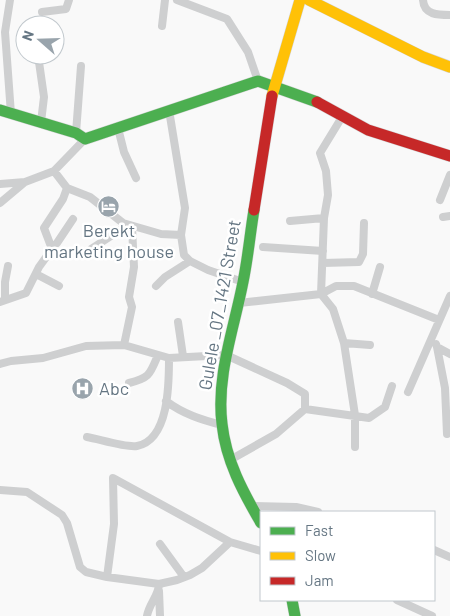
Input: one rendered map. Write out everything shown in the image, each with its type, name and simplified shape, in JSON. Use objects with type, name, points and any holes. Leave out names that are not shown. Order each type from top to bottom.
[{"type":"main road","name":"Gulele _07_1421 Street","points":[[260,521],[241,489],[230,460],[222,425],[221,400],[226,354],[243,282],[271,98],[300,0]]},
{"type":"main road","points":[[309,0],[423,57],[450,67]]},
{"type":"main road","points":[[6,112],[81,136],[118,128],[258,81],[309,98],[368,130],[450,156]]},
{"type":"main road","points":[[292,601],[295,616]]},
{"type":"street","points":[[6,112],[5,32],[10,0]]},
{"type":"street","points":[[42,12],[66,9],[69,0]]},
{"type":"street","points":[[162,26],[165,0]]},
{"type":"street","points":[[177,0],[227,19],[248,52],[258,81]]},
{"type":"street","points":[[424,0],[424,5],[432,14],[450,15]]},
{"type":"street","points":[[39,65],[44,97],[41,122]]},
{"type":"street","points":[[0,184],[25,182],[54,171],[81,136],[81,66]]},
{"type":"street","points":[[170,110],[185,208],[181,235],[184,254],[190,261],[222,276],[243,282]]},
{"type":"street","points":[[342,117],[320,153],[327,180],[328,195],[324,218],[324,263],[321,294],[332,309],[344,343],[356,415],[355,446]]},
{"type":"street","points":[[118,128],[124,152],[136,178]]},
{"type":"street","points":[[54,171],[67,188],[90,197],[130,226],[161,234],[181,235]]},
{"type":"street","points":[[440,200],[450,175]]},
{"type":"street","points":[[0,203],[25,182]]},
{"type":"street","points":[[56,242],[44,228],[63,200],[67,188]]},
{"type":"street","points":[[290,221],[324,218]]},
{"type":"street","points":[[8,266],[3,301],[26,293],[56,242],[73,219]]},
{"type":"street","points":[[324,263],[359,262],[363,254],[364,223]]},
{"type":"street","points":[[91,249],[130,226]]},
{"type":"street","points":[[124,345],[132,307],[129,297],[134,267],[130,226]]},
{"type":"street","points":[[263,247],[323,251]]},
{"type":"street","points":[[156,286],[165,276],[190,261]]},
{"type":"street","points":[[372,294],[380,266]]},
{"type":"street","points":[[36,274],[59,286]]},
{"type":"street","points":[[239,303],[321,294],[336,286],[354,286],[439,320]]},
{"type":"street","points":[[408,392],[450,296]]},
{"type":"street","points":[[178,322],[183,356]]},
{"type":"street","points":[[435,333],[445,388],[446,434]]},
{"type":"street","points":[[344,343],[370,345]]},
{"type":"street","points":[[0,364],[10,361],[36,360],[86,346],[124,345],[169,358],[226,354],[287,383],[305,394],[305,409],[276,434],[230,460]]},
{"type":"street","points":[[437,347],[450,354]]},
{"type":"street","points":[[129,383],[142,380],[149,375],[158,355]]},
{"type":"street","points":[[87,437],[136,446],[153,439],[160,430],[166,401],[169,358]]},
{"type":"street","points":[[305,409],[369,418],[385,407],[392,386]]},
{"type":"street","points":[[166,401],[175,408],[198,419],[222,425]]},
{"type":"street","points":[[106,577],[114,524],[113,478],[230,542],[260,551]]},
{"type":"street","points":[[0,490],[27,492],[62,516],[67,523],[80,567],[86,572],[106,577],[159,587],[202,568],[230,542]]},
{"type":"street","points":[[252,506],[296,507],[314,511]]},
{"type":"street","points":[[160,544],[184,577]]},
{"type":"street","points":[[435,550],[450,556]]},
{"type":"street","points":[[147,616],[151,602],[159,587]]},
{"type":"street","points":[[159,587],[160,616]]},
{"type":"street","points":[[399,601],[432,616]]},
{"type":"traffic: fast","points":[[0,110],[76,133],[85,139],[258,81],[317,102]]},
{"type":"traffic: fast","points":[[254,210],[245,273],[224,370],[221,406],[224,438],[231,463],[260,521]]},
{"type":"traffic: fast","points":[[292,601],[295,616]]},
{"type":"traffic: slow","points":[[272,96],[300,0]]},
{"type":"traffic: slow","points":[[309,0],[423,57],[450,67]]},
{"type":"traffic: jam","points":[[254,210],[272,96]]},
{"type":"traffic: jam","points":[[317,102],[368,130],[450,156]]},
{"type":"place","name":"Berekt marketing house","points":[[109,206]]},
{"type":"place","name":"Abc","points":[[83,389]]}]
